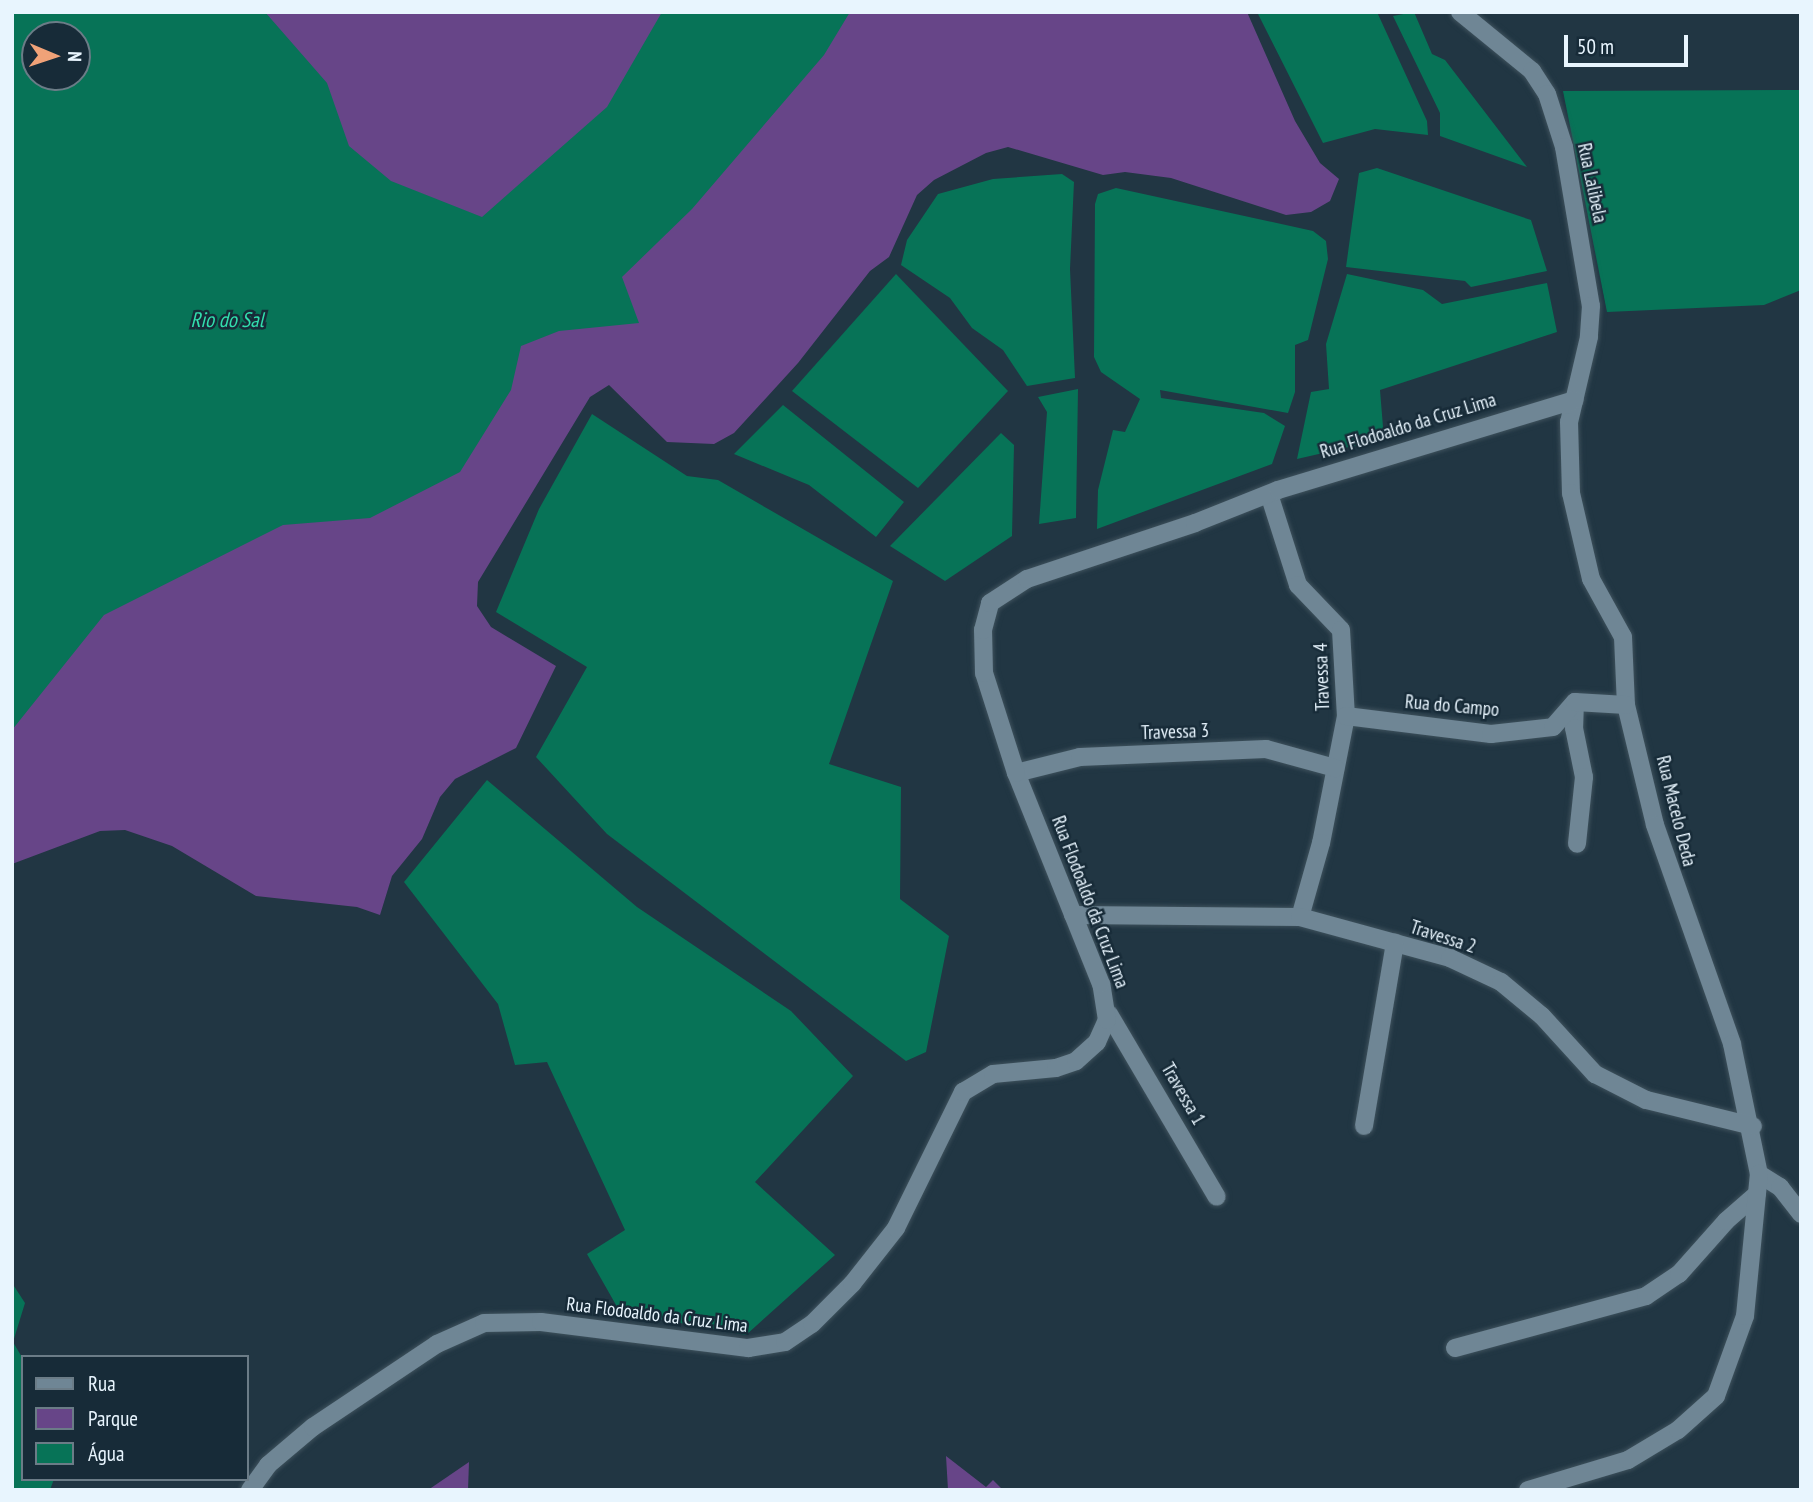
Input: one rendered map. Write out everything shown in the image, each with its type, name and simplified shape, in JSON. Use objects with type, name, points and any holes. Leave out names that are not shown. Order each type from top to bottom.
[{"type":"street","name":"Rua Lalibela","points":[[1460,12],[1532,71],[1553,111],[1574,191],[1591,306],[1575,400]]},
{"type":"street","name":"Rua Flodoaldo da Cruz Lima","points":[[250,1490],[268,1465],[313,1427],[437,1344],[484,1324],[541,1322],[748,1348],[797,1336],[852,1284],[896,1228],[963,1092],[993,1074],[1047,1069],[1076,1061],[1097,1042],[1109,1014],[1016,773],[982,661],[983,630],[990,603],[1027,579],[1269,494],[1435,439],[1575,400]]},
{"type":"street","name":"Rua Macelo Deda","points":[[1528,1490],[1628,1460],[1678,1430],[1716,1396],[1745,1316],[1759,1174],[1753,1126],[1732,1044],[1666,864],[1626,705],[1623,637],[1591,579],[1572,493],[1569,422],[1575,400]]},
{"type":"street","name":"Travessa 4","points":[[1269,494],[1298,585],[1341,630],[1346,716],[1300,917]]},
{"type":"street","points":[[1577,844],[1584,777],[1574,728],[1575,702],[1626,705]]},
{"type":"street","name":"Rua do Campo","points":[[1346,716],[1492,734],[1553,727],[1575,702]]},
{"type":"street","name":"Travessa 3","points":[[1016,773],[1080,757],[1266,749],[1335,768]]},
{"type":"street","name":"Travessa 2","points":[[1073,915],[1300,917],[1450,958],[1501,982],[1542,1016],[1595,1074],[1634,1095],[1753,1126]]},
{"type":"street","points":[[1364,1126],[1395,943]]},
{"type":"street","name":"Travessa 1","points":[[1109,1014],[1217,1197]]},
{"type":"street","points":[[1759,1174],[1780,1187],[1801,1214]]},
{"type":"street","points":[[1455,1348],[1646,1296],[1679,1274],[1726,1221],[1757,1194]]},
{"type":"green space","points":[[12,12],[1247,12],[1295,121],[1320,163],[1339,179],[1330,201],[1311,212],[1286,215],[1171,178],[1125,172],[1103,175],[1008,147],[986,153],[934,180],[917,195],[889,257],[870,271],[798,363],[734,433],[714,444],[667,442],[609,385],[590,397],[478,582],[477,606],[491,627],[556,666],[516,748],[455,779],[440,797],[422,839],[392,876],[380,915],[357,907],[256,896],[172,846],[125,830],[100,831],[12,864]]},
{"type":"green space","points":[[946,1456],[986,1487],[993,1480],[1003,1490],[948,1490]]},
{"type":"green space","points":[[469,1462],[468,1490],[428,1490]]},
{"type":"water","name":"Rio do Sal","points":[[12,12],[265,12],[327,83],[349,146],[391,181],[482,217],[607,107],[662,12],[850,12],[824,55],[692,209],[622,277],[639,323],[559,331],[521,346],[511,390],[460,472],[370,518],[283,525],[104,615],[12,730]]},
{"type":"water","points":[[1257,12],[1377,12],[1427,121],[1428,135],[1375,129],[1323,143]]},
{"type":"water","points":[[1414,12],[1432,54],[1445,60],[1527,167],[1440,136],[1440,113],[1393,16]]},
{"type":"water","points":[[1801,90],[1801,290],[1764,305],[1607,312],[1563,91]]},
{"type":"water","points":[[1377,168],[1531,220],[1547,271],[1471,287],[1465,281],[1346,267],[1359,173]]},
{"type":"water","points":[[1062,174],[1074,182],[1070,269],[1075,378],[1027,386],[1003,350],[972,328],[950,298],[901,265],[907,240],[938,194],[993,179]]},
{"type":"water","points":[[1116,188],[1313,231],[1326,241],[1328,259],[1308,340],[1295,345],[1295,392],[1288,413],[1160,390],[1161,398],[1264,413],[1285,426],[1272,464],[1097,529],[1098,490],[1113,430],[1125,432],[1140,399],[1101,372],[1094,357],[1095,204],[1098,194]]},
{"type":"water","points":[[896,274],[1008,391],[918,488],[792,391]]},
{"type":"water","points":[[1347,274],[1423,290],[1442,304],[1547,283],[1557,332],[1380,390],[1384,439],[1297,459],[1311,392],[1329,389],[1326,344]]},
{"type":"water","points":[[1078,389],[1076,518],[1039,524],[1047,412],[1038,397]]},
{"type":"water","points":[[783,405],[904,502],[876,537],[809,485],[734,454]]},
{"type":"water","points":[[592,414],[687,476],[718,480],[893,581],[829,764],[901,787],[900,899],[949,936],[926,1052],[906,1061],[607,834],[536,757],[587,667],[496,612],[539,509]]},
{"type":"water","points":[[1001,433],[1014,445],[1012,536],[945,581],[890,546]]},
{"type":"water","points":[[487,780],[637,907],[791,1011],[853,1076],[755,1182],[835,1255],[746,1335],[620,1312],[587,1254],[625,1230],[547,1062],[515,1065],[498,1004],[404,882]]},
{"type":"water","points":[[12,1283],[25,1303],[13,1342],[21,1356],[21,1481],[53,1481],[50,1490],[12,1490]]}]
